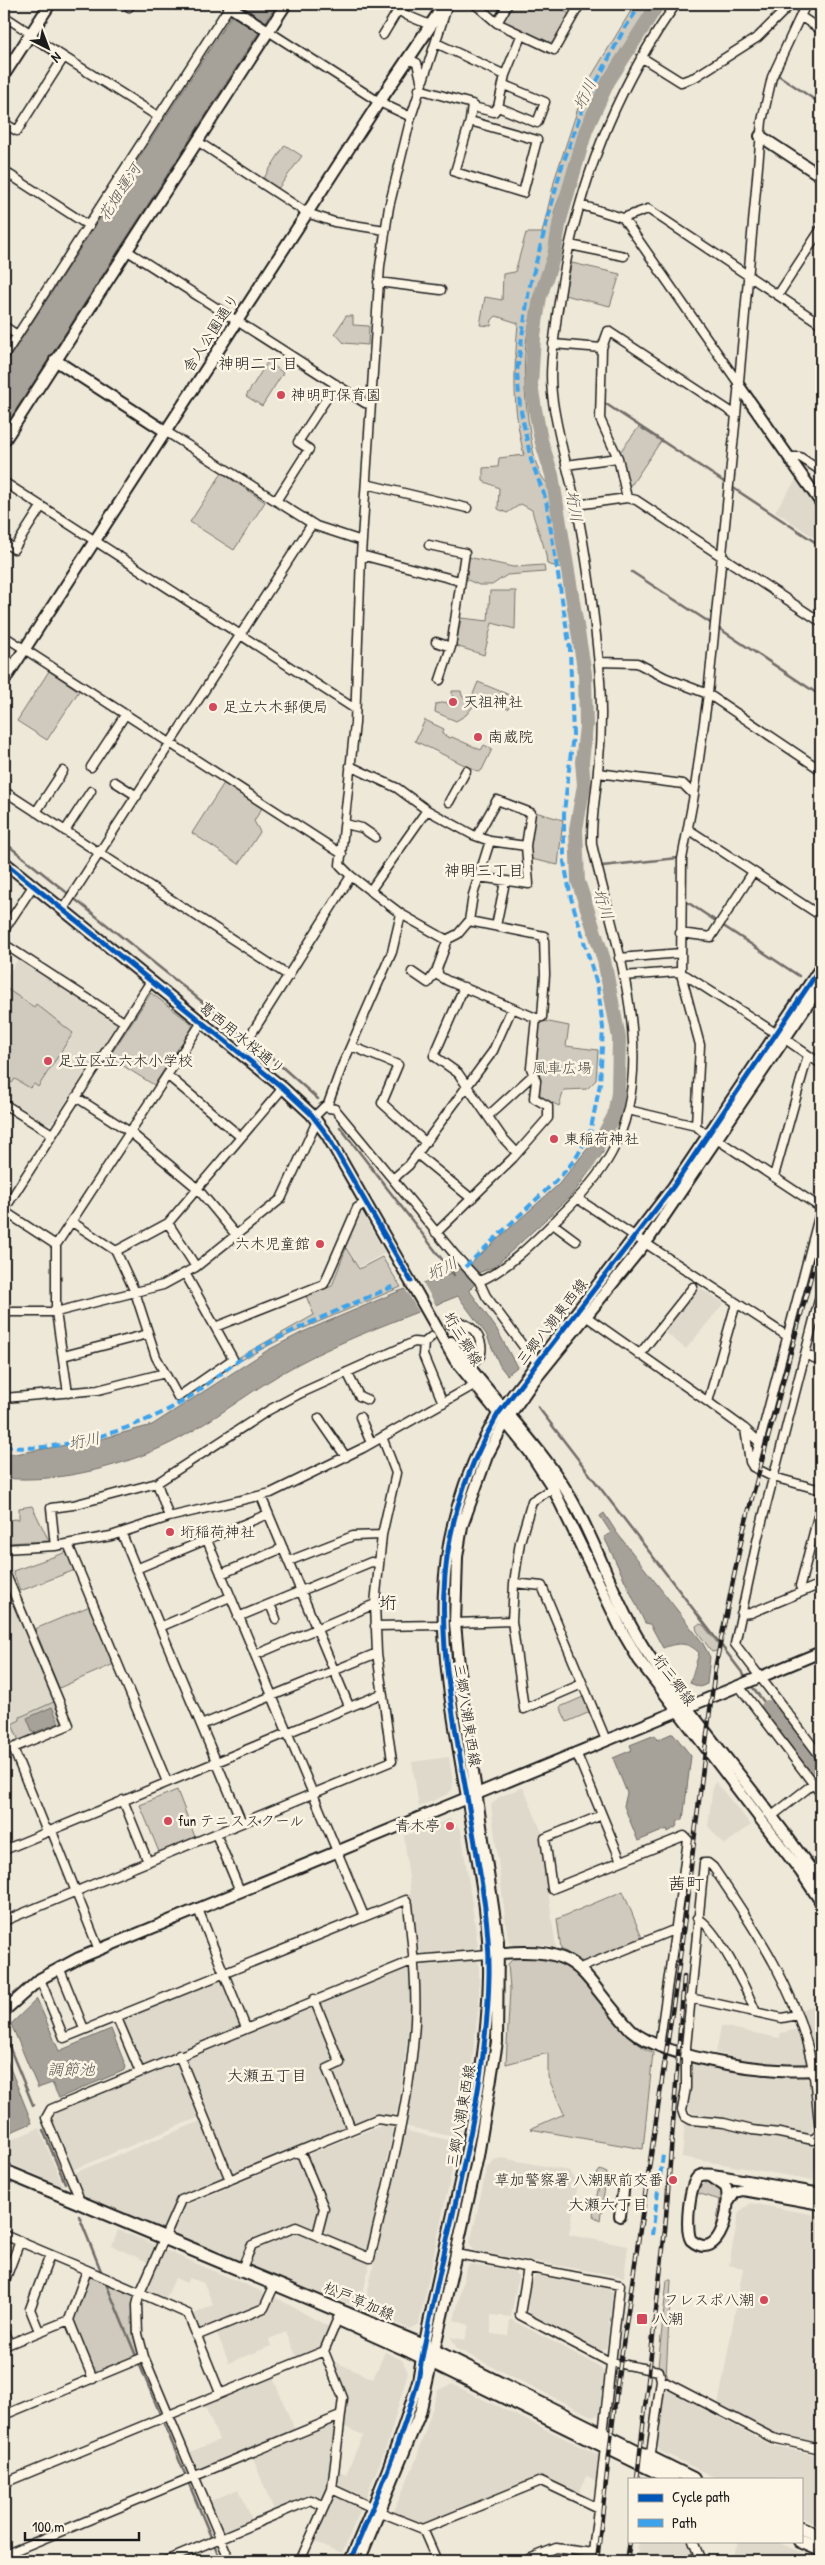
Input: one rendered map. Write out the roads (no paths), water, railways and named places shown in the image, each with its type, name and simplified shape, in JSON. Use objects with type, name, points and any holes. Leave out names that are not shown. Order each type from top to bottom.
[{"type":"main road","name":"舎人公園通り","points":[[379,102],[430,25],[447,4]]},
{"type":"main road","name":"松戸草加線","points":[[4,2171],[274,2286],[603,2434],[650,2462],[671,2478]]},
{"type":"main road","name":"松戸草加線","points":[[4,2176],[79,2203]]},
{"type":"main road","name":"松戸草加線","points":[[274,2286],[338,2318],[428,2354],[605,2447],[690,2478]]},
{"type":"main road","points":[[802,2528],[821,2537]]},
{"type":"main road","points":[[802,2542],[821,2550]]},
{"type":"street","points":[[4,75],[50,4]]},
{"type":"street","points":[[4,441],[267,30],[286,4]]},
{"type":"street","points":[[389,4],[430,25]]},
{"type":"street","points":[[447,4],[411,117],[385,230],[378,282],[361,555],[355,708],[340,865],[351,876],[401,914],[447,940]]},
{"type":"street","points":[[475,4],[497,23],[554,50],[580,4]]},
{"type":"street","points":[[497,23],[508,4]]},
{"type":"street","points":[[479,1281],[496,1274],[553,1224],[578,1199],[612,1152],[628,1110],[633,1034],[623,976],[592,844],[591,822],[598,773],[603,714],[599,662],[576,506],[552,394],[550,365],[570,244],[605,129],[641,56],[676,4]]},
{"type":"street","points":[[641,56],[681,82],[695,77],[758,38],[790,4]]},
{"type":"street","points":[[696,1126],[700,1045],[681,974],[682,859],[694,795],[708,694],[739,385],[760,136],[772,77],[806,4]]},
{"type":"street","points":[[4,356],[230,6],[379,102],[411,117]]},
{"type":"street","points":[[383,35],[398,10]]},
{"type":"street","points":[[4,16],[64,57],[159,117]]},
{"type":"street","points":[[800,16],[821,30]]},
{"type":"street","points":[[420,86],[494,112],[498,107],[505,75],[521,36]]},
{"type":"street","points":[[436,43],[505,75]]},
{"type":"street","points":[[4,123],[16,131],[64,57]]},
{"type":"street","points":[[408,59],[417,63],[420,86]]},
{"type":"street","points":[[498,107],[537,123],[545,102],[504,85]]},
{"type":"street","name":"舎人公園通り","points":[[4,681],[379,102]]},
{"type":"street","points":[[470,121],[537,140],[522,193],[455,172],[474,106]]},
{"type":"street","points":[[760,136],[821,176]]},
{"type":"street","points":[[197,142],[307,213],[334,222],[385,230]]},
{"type":"street","points":[[4,171],[89,226]]},
{"type":"street","points":[[581,205],[623,218],[821,503]]},
{"type":"street","points":[[623,218],[648,208],[821,324]]},
{"type":"street","points":[[778,295],[821,229]]},
{"type":"street","points":[[570,244],[624,256]]},
{"type":"street","points":[[126,250],[365,403],[370,404]]},
{"type":"street","points":[[378,282],[442,290]]},
{"type":"street","points":[[4,326],[17,335]]},
{"type":"street","points":[[627,498],[618,458],[600,419],[602,348],[608,330],[736,415]]},
{"type":"street","points":[[553,344],[602,348]]},
{"type":"street","points":[[55,360],[312,524],[362,540]]},
{"type":"street","points":[[276,501],[309,449],[298,442],[336,384]]},
{"type":"street","points":[[790,457],[800,457],[821,471]]},
{"type":"street","points":[[566,465],[618,458]]},
{"type":"street","points":[[4,482],[355,708]]},
{"type":"street","points":[[366,484],[467,508]]},
{"type":"street","points":[[576,506],[627,498],[636,500],[821,622]]},
{"type":"street","points":[[4,542],[14,549],[41,507]]},
{"type":"street","points":[[65,906],[312,524]]},
{"type":"street","points":[[429,545],[465,553],[451,647],[440,680]]},
{"type":"street","points":[[361,555],[460,581]]},
{"type":"street","points":[[4,636],[342,854]]},
{"type":"street","points":[[436,642],[451,647]]},
{"type":"street","points":[[599,662],[637,663],[666,678],[708,694],[821,770]]},
{"type":"street","points":[[91,766],[125,714]]},
{"type":"street","points":[[350,766],[397,788],[427,810],[477,836],[526,846]]},
{"type":"street","points":[[36,812],[63,771]]},
{"type":"street","points":[[449,802],[466,772]]},
{"type":"street","points":[[598,773],[683,784],[694,795]]},
{"type":"street","points":[[114,782],[137,796]]},
{"type":"street","points":[[65,831],[91,790]]},
{"type":"street","points":[[4,791],[289,976]]},
{"type":"street","points":[[477,836],[497,800],[531,813],[526,846],[529,884],[478,877]]},
{"type":"street","points":[[370,891],[427,810]]},
{"type":"street","points":[[345,824],[362,828],[375,837]]},
{"type":"street","points":[[688,829],[821,916]]},
{"type":"street","points":[[469,921],[544,936],[545,989],[542,1016],[536,1018],[448,981],[439,976],[438,973],[437,969],[447,940],[458,934],[469,921],[478,877],[490,840]]},
{"type":"street","name":"葛西用水桜通り","points":[[4,862],[33,886],[65,906],[150,981],[202,1022],[243,1048],[315,1119],[431,1314]]},
{"type":"street","points":[[680,933],[711,937],[753,872]]},
{"type":"street","points":[[243,1048],[351,876]]},
{"type":"street","points":[[496,926],[504,882]]},
{"type":"street","points":[[4,930],[33,886]]},
{"type":"street","points":[[4,1312],[56,1312],[163,1284],[196,1267],[281,1199],[315,1119],[326,1107],[392,952],[401,914]]},
{"type":"street","points":[[4,944],[124,1022]]},
{"type":"street","points":[[619,958],[681,952]]},
{"type":"street","name":"三郷八潮東西線","points":[[781,1037],[821,967]]},
{"type":"street","points":[[412,972],[428,983],[434,974],[438,973]]},
{"type":"street","points":[[623,976],[677,972],[821,1064]]},
{"type":"street","points":[[56,1245],[4,1211],[150,981]]},
{"type":"street","name":"三郷八潮東西線","points":[[428,2354],[457,2254],[482,2136],[498,2042],[494,1954],[484,1894],[472,1796],[455,1624],[457,1557],[462,1526],[487,1456],[508,1418],[532,1383],[646,1243],[713,1138],[781,1037],[821,984]]},
{"type":"street","points":[[464,987],[434,1056],[458,1073],[516,1153]]},
{"type":"street","points":[[393,1179],[409,1166],[493,1051],[512,1008]]},
{"type":"street","points":[[436,1233],[472,1199],[548,1118],[548,1106],[534,1098],[536,1081],[530,1068],[536,1018]]},
{"type":"street","points":[[68,1393],[56,1312],[56,1245],[202,1022]]},
{"type":"street","points":[[351,1046],[398,1065],[382,1103],[425,1142]]},
{"type":"street","points":[[774,1176],[808,1055]]},
{"type":"street","points":[[167,1075],[241,1137]]},
{"type":"street","points":[[488,1116],[533,1075]]},
{"type":"street","points":[[116,1251],[168,1222],[283,1088]]},
{"type":"street","points":[[76,1097],[130,1132],[197,1188],[236,1235]]},
{"type":"street","points":[[4,1104],[52,1134]]},
{"type":"street","points":[[326,1107],[335,1109],[436,1233],[479,1281],[486,1296],[529,1354],[537,1361]]},
{"type":"street","points":[[628,1110],[696,1126],[821,1209],[753,1467]]},
{"type":"street","name":"三郷八潮東西線","points":[[472,1796],[447,1671],[442,1625],[445,1559],[451,1524],[478,1451],[500,1410],[713,1138]]},
{"type":"street","points":[[416,1154],[472,1199]]},
{"type":"street","points":[[578,1199],[787,1336]]},
{"type":"street","points":[[215,1328],[324,1284],[357,1208],[365,1203]]},
{"type":"street","points":[[72,1222],[116,1251],[135,1292],[156,1357],[178,1397],[233,1359],[185,1273]]},
{"type":"street","points":[[168,1222],[196,1267]]},
{"type":"street","points":[[553,1224],[576,1241]]},
{"type":"street","points":[[639,1355],[693,1287]]},
{"type":"street","points":[[821,1292],[820,1305],[805,1354],[773,1477],[735,1644],[758,1678],[821,1757]]},
{"type":"street","points":[[708,1402],[737,1304]]},
{"type":"street","name":"垳三郷線","points":[[431,1314],[500,1410]]},
{"type":"street","name":"垳三郷線","points":[[431,1314],[454,1360],[474,1385],[535,1444],[569,1495],[616,1596],[648,1654],[683,1708],[821,1902]]},
{"type":"street","points":[[587,1317],[708,1402],[745,1429],[759,1442]]},
{"type":"street","points":[[450,1324],[459,1321],[464,1323],[474,1332],[482,1345],[480,1356],[469,1366]]},
{"type":"street","points":[[62,1356],[148,1334]]},
{"type":"street","points":[[55,1546],[51,1508],[73,1505],[157,1483],[269,1410],[301,1393],[414,1342],[424,1343],[431,1337]]},
{"type":"street","points":[[424,1343],[424,1356],[443,1403]]},
{"type":"street","points":[[805,1354],[821,1361]]},
{"type":"street","points":[[348,1372],[359,1396],[368,1400]]},
{"type":"street","points":[[4,1398],[98,1390],[165,1373]]},
{"type":"street","points":[[4,1549],[55,1546],[122,1534],[169,1517],[261,1496],[320,1471],[474,1385]]},
{"type":"street","points":[[360,1417],[371,1444]]},
{"type":"street","points":[[319,1418],[346,1457]]},
{"type":"street","name":"垳三郷線","points":[[508,1418],[553,1488],[574,1526],[622,1631],[650,1676],[683,1708],[772,1816],[821,1884]]},
{"type":"street","points":[[745,1429],[750,1462],[753,1467],[773,1477],[821,1490]]},
{"type":"street","points":[[4,1921],[392,1761],[381,1694],[375,1604],[382,1535],[396,1473],[382,1438]]},
{"type":"street","points":[[157,1483],[169,1517]]},
{"type":"street","points":[[553,1488],[532,1500],[520,1542],[514,1583],[512,1621],[524,1709],[582,1684]]},
{"type":"street","points":[[261,1496],[349,1706]]},
{"type":"street","points":[[802,1591],[800,1586],[821,1505]]},
{"type":"street","points":[[136,1570],[268,1514]]},
{"type":"street","points":[[122,1534],[242,1823]]},
{"type":"street","points":[[289,1561],[352,1536],[382,1535]]},
{"type":"street","points":[[207,1540],[364,1916]]},
{"type":"street","points":[[68,1544],[167,1782]]},
{"type":"street","points":[[221,1574],[283,1548]]},
{"type":"street","points":[[238,1617],[371,1562],[378,1563]]},
{"type":"street","points":[[4,1578],[7,1577],[69,1725],[13,1748],[45,1827],[53,1834],[99,1950]]},
{"type":"street","points":[[514,1583],[542,1586],[606,1740]]},
{"type":"street","points":[[741,1614],[751,1612],[821,1584]]},
{"type":"street","points":[[160,1626],[230,1597]]},
{"type":"street","points":[[270,1604],[276,1619]]},
{"type":"street","points":[[255,1655],[375,1604]]},
{"type":"street","points":[[455,1624],[512,1621]]},
{"type":"street","points":[[375,1626],[442,1625]]},
{"type":"street","points":[[4,2011],[40,1979],[59,1967],[821,1652]]},
{"type":"street","points":[[201,1725],[377,1653]]},
{"type":"street","points":[[740,1686],[821,1794]]},
{"type":"street","points":[[4,1850],[381,1694]]},
{"type":"street","points":[[576,1752],[621,1861]]},
{"type":"street","points":[[772,1816],[813,1784]]},
{"type":"street","points":[[123,1800],[148,1862]]},
{"type":"street","points":[[602,1815],[545,1838],[552,1889],[684,1836],[688,1840],[659,2047]]},
{"type":"street","points":[[216,1834],[240,1891]]},
{"type":"street","points":[[704,1863],[708,1863],[764,1944],[789,1992],[817,2070],[820,2130],[816,2138],[809,2140],[724,2123],[687,2118],[682,2110],[688,2054],[686,2048],[690,1998],[704,1863]]},
{"type":"street","points":[[40,1979],[64,2038],[118,2018],[406,1900],[414,1960],[415,2022],[400,2122],[370,2258],[296,2227],[252,2245],[241,2272]]},
{"type":"street","points":[[198,1909],[246,2028]]},
{"type":"street","points":[[697,1918],[704,1921],[724,1951],[756,2012]]},
{"type":"street","points":[[580,1968],[671,1931],[676,1931]]},
{"type":"street","points":[[79,2203],[46,2118],[51,2109],[414,1960],[545,1951],[566,1959],[580,1968],[631,2030],[639,2037],[659,2047],[766,2070],[817,2070]]},
{"type":"street","name":"三郷八潮東西線","points":[[350,2561],[377,2510],[420,2413],[428,2354],[471,2134],[487,2021],[494,1954]]},
{"type":"street","points":[[59,1967],[84,2029]]},
{"type":"street","points":[[690,1998],[782,2018],[797,2015]]},
{"type":"street","points":[[314,2000],[340,2063],[327,2069],[351,2129]]},
{"type":"street","points":[[118,2018],[140,2072]]},
{"type":"street","points":[[179,2055],[230,2180]]},
{"type":"street","points":[[230,2561],[218,2540],[193,2477],[163,2417],[139,2359],[136,2323],[140,2293],[181,2200],[377,2119],[400,2122]]},
{"type":"street","points":[[471,2134],[482,2136]]},
{"type":"street","points":[[300,2151],[324,2208],[317,2235]]},
{"type":"street","points":[[709,2175],[726,2186],[726,2207],[721,2236],[717,2241],[703,2246],[691,2240],[686,2228],[694,2184],[700,2176],[709,2175],[821,2194]]},
{"type":"street","points":[[620,2216],[624,2183]]},
{"type":"street","points":[[726,2207],[732,2196],[743,2190],[821,2204]]},
{"type":"street","points":[[4,2235],[188,2314],[220,2393]]},
{"type":"street","points":[[4,2283],[20,2241]]},
{"type":"street","points":[[457,2254],[620,2285],[603,2434]]},
{"type":"street","points":[[39,2331],[30,2308],[50,2255]]},
{"type":"street","points":[[528,2267],[520,2315],[610,2362],[659,2371],[660,2380],[650,2462]]},
{"type":"street","points":[[86,2270],[68,2320],[93,2379]]},
{"type":"street","points":[[196,2336],[264,2308],[274,2286]]},
{"type":"street","points":[[300,2561],[332,2489],[343,2398],[324,2351],[338,2318]]},
{"type":"street","points":[[4,2332],[6,2345],[68,2320]]},
{"type":"street","points":[[4,2483],[324,2351]]},
{"type":"street","points":[[4,2415],[139,2359]]},
{"type":"street","points":[[660,2380],[773,2438],[821,2449]]},
{"type":"street","points":[[13,2561],[5,2554],[340,2416]]},
{"type":"street","points":[[524,2561],[556,2548],[592,2557],[605,2447]]},
{"type":"street","points":[[423,2529],[540,2481],[598,2508]]},
{"type":"street","points":[[332,2489],[423,2529],[437,2561]]},
{"type":"street","points":[[166,2561],[311,2500],[324,2506]]},
{"type":"street","name":"三郷八潮東西線","points":[[359,2561],[377,2510]]},
{"type":"street","points":[[687,2561],[700,2559],[693,2542]]},
{"type":"water","name":"花畑運河","points":[[239,4],[277,4],[4,428],[4,366]]},
{"type":"water","points":[[588,1148],[604,1151],[573,1194],[494,1267],[478,1273],[470,1264],[559,1184]]},
{"type":"water","points":[[462,1267],[475,1284],[469,1290],[496,1328],[517,1367],[507,1375],[500,1366],[486,1334],[458,1296],[317,1354],[268,1382],[182,1437],[142,1456],[72,1475],[48,1478],[4,1478],[4,1452],[15,1454],[101,1439],[152,1425],[268,1350],[303,1332],[397,1292],[452,1273]]},
{"type":"water","points":[[604,1513],[617,1533],[702,1642],[710,1657],[707,1684],[700,1687],[690,1683],[699,1653],[695,1649],[682,1644],[663,1648],[650,1624],[645,1623],[604,1537],[611,1533],[600,1516]]},
{"type":"water","points":[[52,1707],[59,1723],[33,1733],[27,1718]]},
{"type":"water","points":[[673,1733],[691,1756],[683,1820],[678,1821],[676,1827],[668,1832],[667,1829],[638,1841],[624,1806],[627,1793],[613,1758],[632,1750],[630,1745],[655,1735],[657,1740]]},
{"type":"water","name":"調節池","points":[[37,1999],[59,2051],[111,2029],[126,2067],[125,2070],[59,2098],[52,2083],[38,2088],[11,2024]]},
{"type":"water","name":"調節池","points":[[4,2053],[32,2123],[4,2135]]},
{"type":"waterway","name":"垳川","points":[[587,1165],[614,1116],[618,1093],[619,1038],[604,960],[578,881],[576,829],[584,785],[582,762],[586,726],[585,674],[552,475],[541,440],[531,385],[534,336],[540,297],[554,256],[560,220],[586,130],[608,82],[658,4]]},
{"type":"waterway","points":[[778,75],[821,104]]},
{"type":"waterway","points":[[603,402],[821,546]]},
{"type":"waterway","points":[[632,572],[712,624]]},
{"type":"waterway","points":[[717,627],[821,696]]},
{"type":"waterway","points":[[4,842],[272,1058],[318,1099]]},
{"type":"waterway","points":[[602,866],[678,858]]},
{"type":"waterway","points":[[684,900],[799,976]]},
{"type":"waterway","points":[[340,1127],[454,1275]]},
{"type":"waterway","points":[[538,1407],[747,1679]]},
{"type":"waterway","points":[[750,1684],[768,1707]]},
{"type":"waterway","points":[[768,1707],[821,1775]]},
{"type":"waterway","points":[[4,2034],[33,2105]]},
{"type":"waterway","points":[[43,2130],[65,2183]]},
{"type":"waterway","points":[[79,2216],[103,2276]]},
{"type":"waterway","points":[[105,2281],[221,2561]]},
{"type":"railway","points":[[597,2561],[617,2385],[679,1965],[715,1669],[743,1532],[821,1239]]},
{"type":"railway","points":[[637,2478],[665,2230],[684,1977]]},
{"type":"railway","points":[[627,2561],[630,2542]]},
{"type":"place","name":"神明町保育園","points":[[281,395]]},
{"type":"place","name":"天祖神社","points":[[453,702]]},
{"type":"place","name":"足立六木郵便局","points":[[213,707]]},
{"type":"place","name":"南蔵院","points":[[478,737]]},
{"type":"place","name":"足立区立六木小学校","points":[[48,1061]]},
{"type":"place","name":"東稲荷神社","points":[[554,1139]]},
{"type":"place","name":"六木児童館","points":[[320,1244]]},
{"type":"place","name":"垳稲荷神社","points":[[170,1532]]},
{"type":"place","name":"fun テニススクール","points":[[168,1821]]},
{"type":"place","name":"青木亭","points":[[450,1826]]},
{"type":"place","name":"草加警察署 八潮駅前交番","points":[[673,2180]]},
{"type":"place","name":"フレスポ八潮","points":[[764,2300]]},
{"type":"place","name":"八潮","points":[[642,2319]]},
{"type":"district","name":"神明二丁目","points":[[258,363]]},
{"type":"district","name":"神明三丁目","points":[[484,870]]},
{"type":"district","name":"垳","points":[[388,1603]]},
{"type":"district","name":"茜町","points":[[686,1884]]},
{"type":"district","name":"大瀬五丁目","points":[[267,2075]]},
{"type":"district","name":"大瀬六丁目","points":[[608,2204]]},
{"type":"park label","name":"風車広場","points":[[562,1068]]}]
